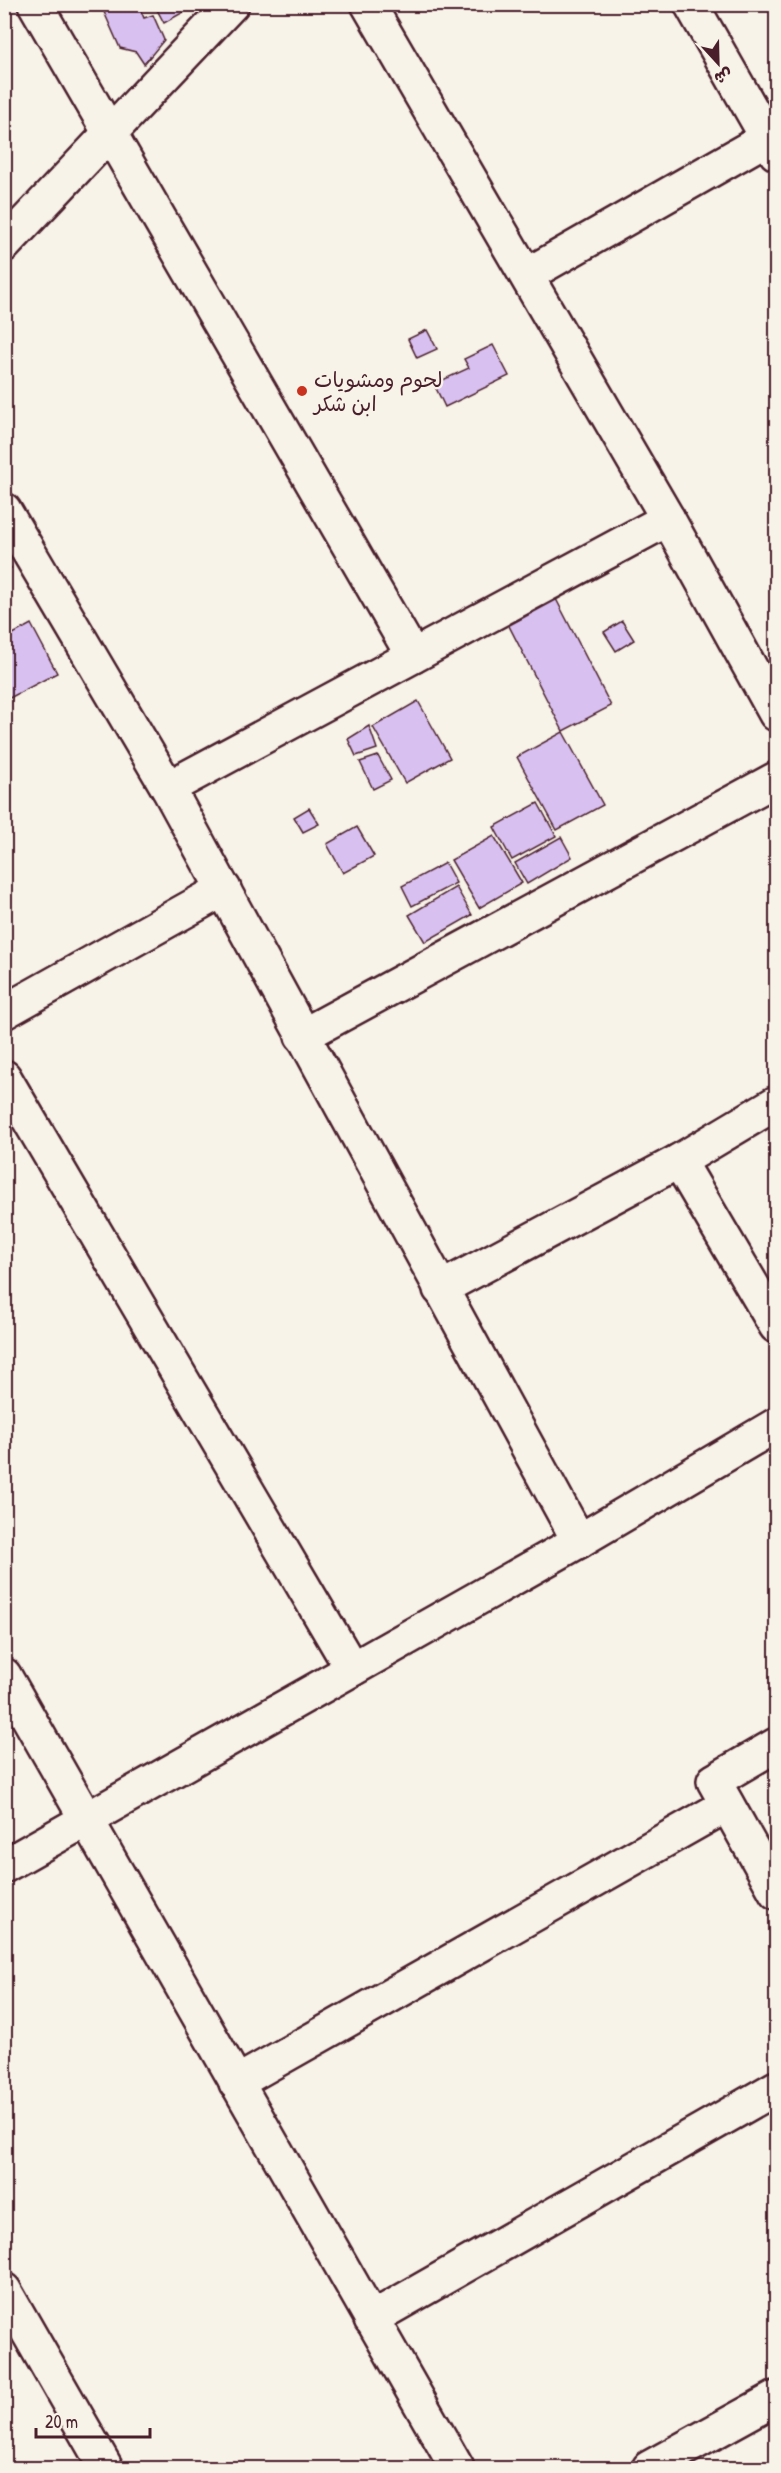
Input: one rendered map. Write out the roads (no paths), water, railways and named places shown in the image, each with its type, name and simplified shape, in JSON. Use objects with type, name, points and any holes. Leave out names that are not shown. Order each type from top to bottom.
[{"type":"street","points":[[35,4],[413,656]]},
{"type":"street","points":[[4,245],[232,4]]},
{"type":"street","points":[[368,4],[668,519],[777,714]]},
{"type":"street","points":[[527,275],[774,141],[692,4]]},
{"type":"street","points":[[4,510],[168,788],[579,1541]]},
{"type":"street","points":[[168,788],[668,519]]},
{"type":"street","points":[[302,1036],[777,779]]},
{"type":"street","points":[[4,1012],[224,889]]},
{"type":"street","points":[[4,1077],[352,1669]]},
{"type":"street","points":[[440,1288],[680,1161],[777,1103]]},
{"type":"street","points":[[680,1161],[777,1326]]},
{"type":"street","points":[[4,1866],[579,1541],[777,1425]]},
{"type":"street","points":[[4,1675],[457,2469]]},
{"type":"street","points":[[777,1745],[714,1781],[777,1892]]},
{"type":"street","points":[[236,2083],[727,1805]]},
{"type":"street","points":[[371,2319],[777,2088]]},
{"type":"street","points":[[8,2305],[106,2469]]},
{"type":"street","points":[[649,2469],[777,2398]]},
{"type":"place","name":"لحوم ومشويات ابن شكر","points":[[302,391]]}]
